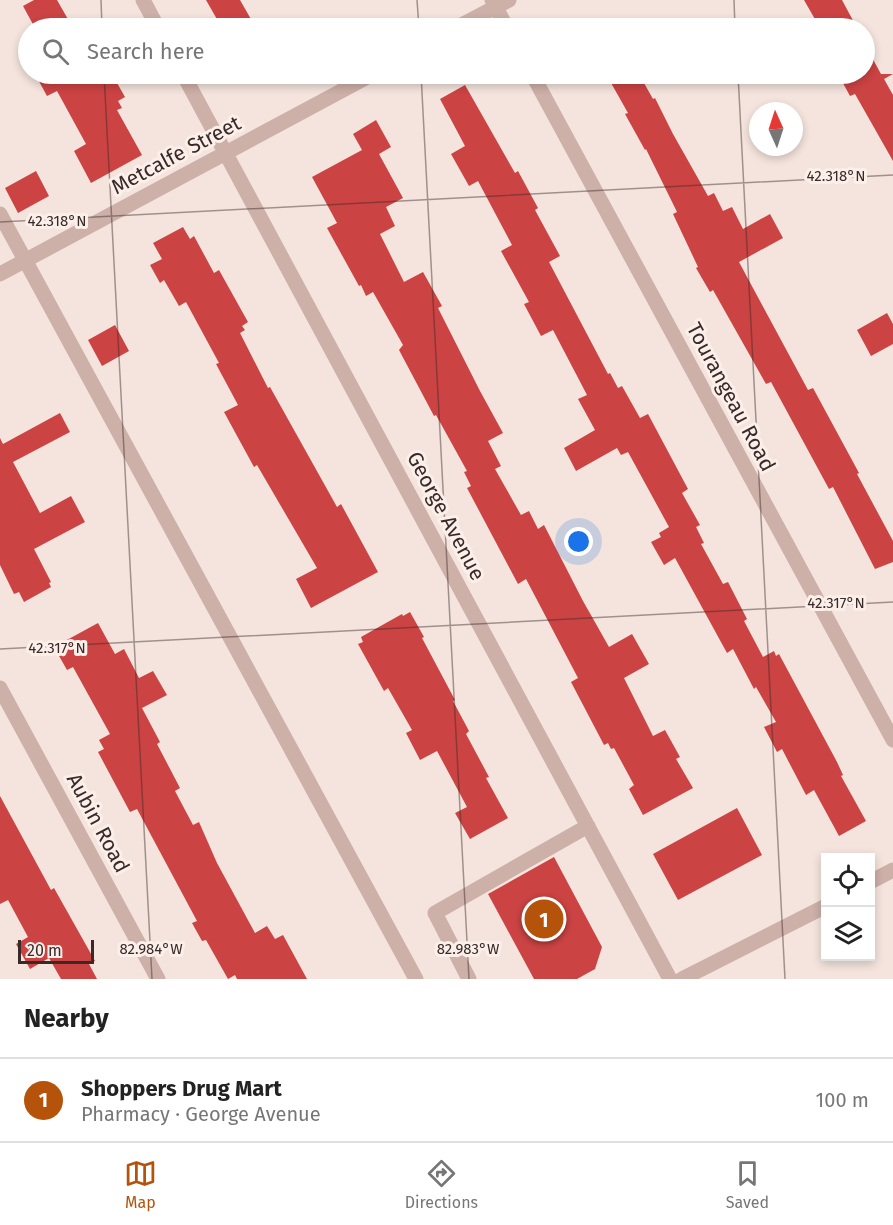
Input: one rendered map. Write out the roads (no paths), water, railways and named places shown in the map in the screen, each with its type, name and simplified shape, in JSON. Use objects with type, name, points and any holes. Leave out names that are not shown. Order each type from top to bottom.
[{"type":"street","points":[[142,0],[152,18]]},
{"type":"street","points":[[473,18],[499,2],[504,18]]},
{"type":"street","name":"George Avenue","points":[[189,84],[670,979]]},
{"type":"street","name":"Metcalfe Street","points":[[0,274],[354,84]]},
{"type":"street","name":"Tourangeau Road","points":[[537,84],[893,740]]},
{"type":"street","points":[[0,214],[416,979]]},
{"type":"street","name":"Aubin Road","points":[[0,688],[158,979]]},
{"type":"street","points":[[469,979],[435,914],[588,826]]},
{"type":"street","points":[[875,879],[893,870]]},
{"type":"street","points":[[682,979],[823,907]]},
{"type":"place","name":"Shoppers Drug Mart","points":[[544,919]]}]
